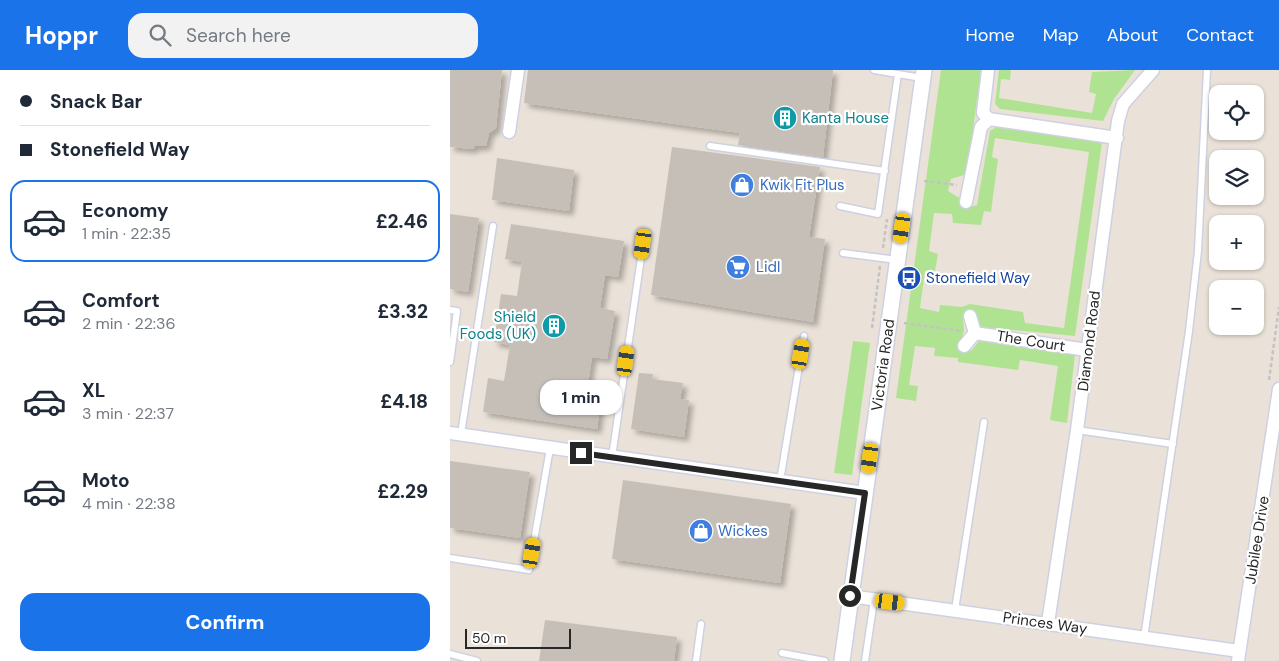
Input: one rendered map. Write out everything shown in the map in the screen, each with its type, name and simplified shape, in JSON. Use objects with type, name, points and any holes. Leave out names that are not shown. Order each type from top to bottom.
[{"type":"street","points":[[509,132],[518,70]]},
{"type":"street","points":[[988,70],[983,113],[990,119],[1117,138]]},
{"type":"street","name":"Diamond Road","points":[[1048,624],[1123,104],[1153,70]]},
{"type":"street","name":"Victoria Road","points":[[842,661],[924,74]]},
{"type":"street","points":[[966,202],[981,127],[990,119]]},
{"type":"street","points":[[964,346],[975,333],[970,316]]},
{"type":"street","name":"The Court","points":[[975,333],[1087,350]]},
{"type":"street","name":"Jubilee Drive","points":[[1239,656],[1274,458],[1273,388]]},
{"type":"street","points":[[455,434],[865,493]]},
{"type":"street","name":"Princes Way","points":[[850,596],[1144,638],[1239,656]]},
{"type":"lane","points":[[874,70],[898,74],[924,74]]},
{"type":"lane","points":[[1144,638],[1173,444],[1198,251],[1207,70]]},
{"type":"lane","points":[[840,206],[878,214],[898,74]]},
{"type":"lane","points":[[710,146],[885,171]]},
{"type":"lane","points":[[455,434],[493,226]]},
{"type":"lane","points":[[612,458],[643,244]]},
{"type":"lane","points":[[843,254],[897,260]]},
{"type":"lane","points":[[450,310],[457,311],[450,362]]},
{"type":"lane","points":[[780,481],[804,336]]},
{"type":"lane","points":[[955,610],[984,422]]},
{"type":"lane","points":[[1077,430],[1173,444]]},
{"type":"lane","points":[[450,558],[529,570],[550,448]]},
{"type":"lane","points":[[865,661],[874,600]]},
{"type":"lane","points":[[696,661],[701,624]]},
{"type":"lane","points":[[782,653],[825,661]]},
{"type":"lane","points":[[450,654],[477,661]]},
{"type":"path","points":[[924,181],[969,187]]},
{"type":"path","points":[[1273,388],[1279,307]]},
{"type":"path","points":[[904,323],[975,333]]},
{"type":"green space","points":[[941,70],[981,70],[967,174],[951,179],[948,191],[961,199],[960,206],[970,207],[977,205],[990,131],[996,127],[1102,142],[1075,336],[981,327],[975,314],[963,319],[964,331],[960,343],[971,351],[979,341],[1075,355],[1067,423],[1050,420],[1058,366],[1020,360],[1018,370],[958,362],[958,358],[934,356],[935,348],[915,346],[909,385],[918,386],[916,401],[896,398]],"holes":[[[995,138],[1089,152],[1064,328],[1025,323],[1023,312],[970,304],[962,307],[940,305],[939,312],[920,308],[925,271],[935,271],[938,254],[929,251],[934,213],[952,214],[953,223],[981,225],[984,211],[991,212],[998,159],[992,157]]]},
{"type":"green space","points":[[999,70],[1011,70],[1010,80],[1001,79],[999,98],[1092,113],[1096,94],[1089,92],[1092,72],[1135,70],[1114,99],[1103,121],[1000,109],[995,104]]},
{"type":"green space","points":[[853,341],[870,343],[852,475],[834,473]]},
{"type":"building","points":[[450,70],[502,70],[496,128],[489,133],[486,146],[475,146],[473,149],[450,147]]},
{"type":"building","points":[[528,70],[833,70],[823,157],[738,145],[740,133],[524,103]]},
{"type":"building","points":[[672,147],[820,167],[809,237],[825,239],[813,322],[651,295]]},
{"type":"building","points":[[497,158],[574,170],[569,211],[492,200]]},
{"type":"building","points":[[450,214],[479,218],[468,292],[450,289]]},
{"type":"building","name":"Shield Foods (UK)","points":[[511,224],[624,241],[618,277],[605,275],[600,308],[615,311],[607,359],[592,357],[587,391],[602,393],[597,429],[483,412],[488,378],[504,381],[510,345],[494,342],[501,294],[517,296],[522,262],[505,259]]},
{"type":"building","points":[[639,373],[653,374],[652,379],[683,383],[680,399],[689,400],[684,437],[631,429]]},
{"type":"building","points":[[450,461],[530,472],[520,538],[450,528]]},
{"type":"building","name":"Wickes","points":[[623,480],[791,504],[780,583],[612,559]]},
{"type":"building","points":[[545,620],[677,637],[674,661],[539,661]]},
{"type":"place","name":"Kanta House","points":[[785,118]]},
{"type":"place","name":"Kwik Fit Plus","points":[[742,185]]},
{"type":"place","name":"Lidl","points":[[738,267]]},
{"type":"place","name":"Stonefield Way","points":[[909,278]]},
{"type":"place","name":"Shield Foods (UK)","points":[[554,326]]},
{"type":"place","name":"Wickes","points":[[701,531]]},
{"type":"route","points":[[581,453],[865,493],[850,596]]}]
